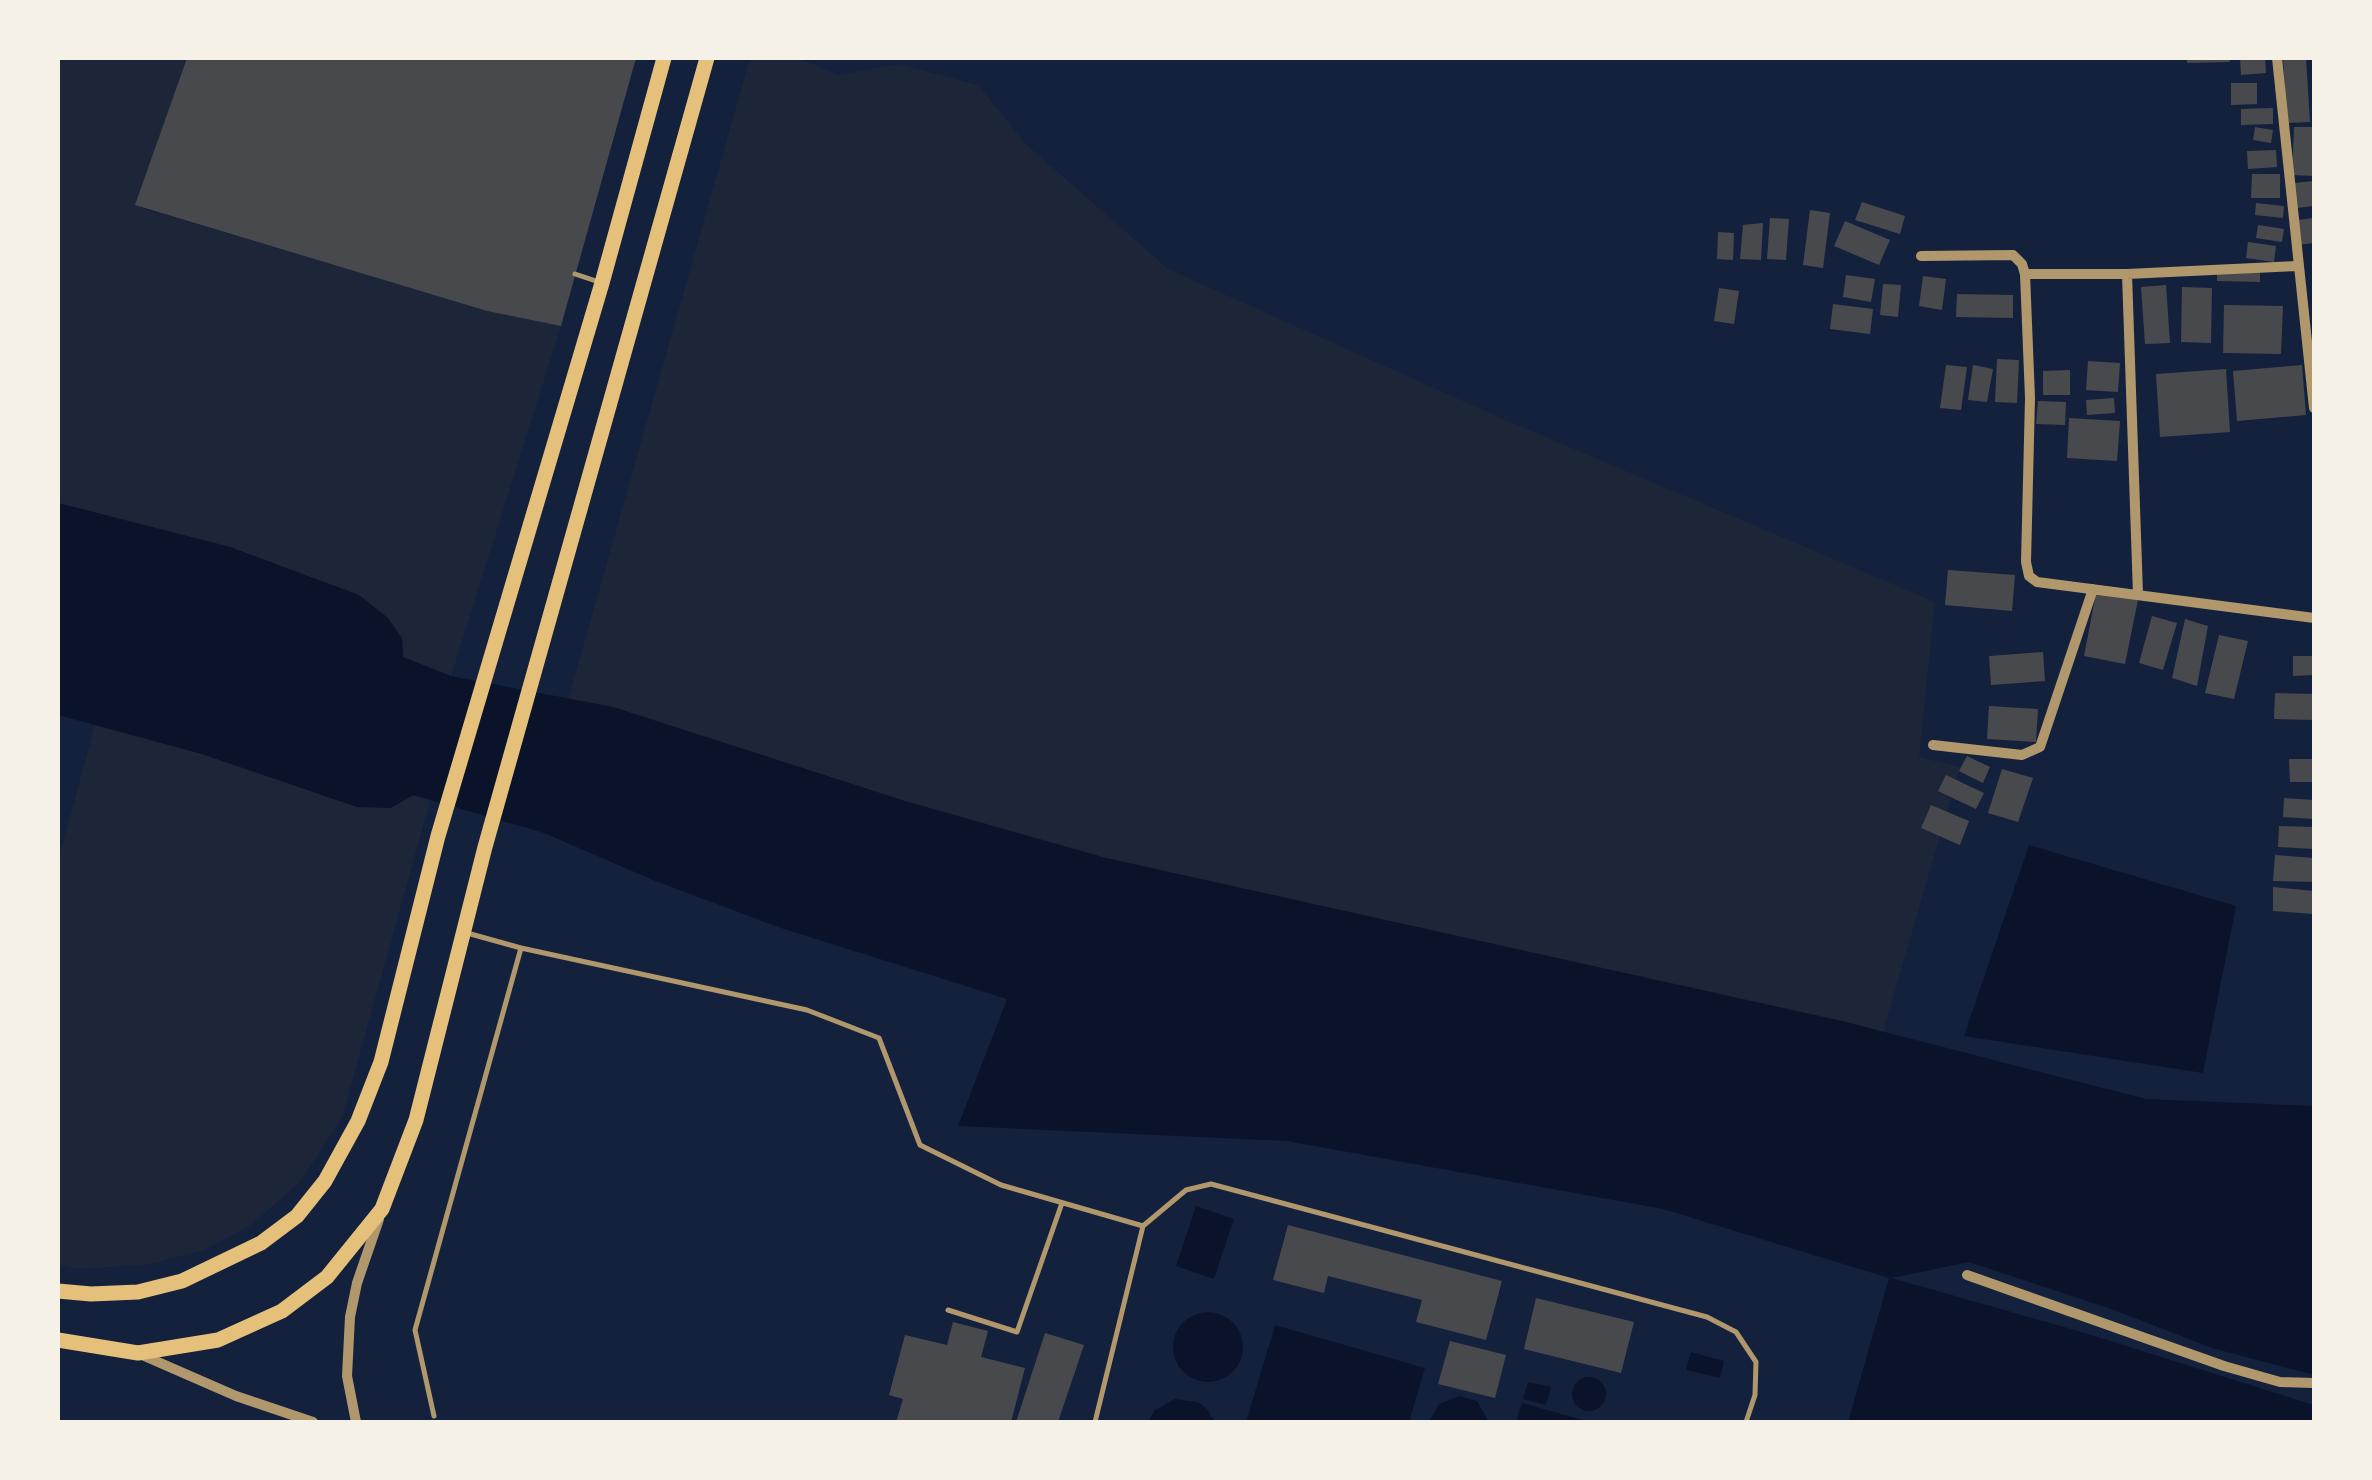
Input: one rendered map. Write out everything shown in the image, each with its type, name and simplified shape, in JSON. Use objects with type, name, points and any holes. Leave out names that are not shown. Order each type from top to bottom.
[{"type":"main road","points":[[58,1291],[138,1292],[182,1282],[262,1243],[297,1216],[324,1181],[358,1121],[382,1062],[438,836],[602,283],[664,58]]},
{"type":"main road","points":[[58,1340],[138,1353],[218,1340],[282,1311],[327,1277],[382,1209],[416,1120],[531,679],[708,58]]},
{"type":"street","points":[[2277,58],[2314,408]]},
{"type":"street","points":[[1921,256],[2012,255],[2022,264],[2030,398],[2027,571],[2037,582],[2314,618]]},
{"type":"street","points":[[2025,274],[2297,266]]},
{"type":"street","points":[[2127,274],[2138,594]]},
{"type":"street","points":[[1933,744],[2022,754],[2040,746],[2093,589]]},
{"type":"street","points":[[356,1422],[347,1376],[350,1318],[357,1283],[382,1209]]},
{"type":"street","points":[[1967,1275],[2224,1366],[2280,1382],[2314,1383]]},
{"type":"street","points":[[138,1353],[236,1396],[313,1422]]},
{"type":"lane","points":[[575,274],[602,283]]},
{"type":"lane","points":[[464,932],[807,1010],[879,1038],[920,1145],[1001,1185],[1143,1226]]},
{"type":"lane","points":[[434,1416],[415,1330],[521,948]]},
{"type":"lane","points":[[1095,1422],[1143,1226],[1186,1190],[1212,1184],[1707,1317],[1736,1332],[1756,1362],[1754,1395],[1746,1422]]},
{"type":"lane","points":[[948,1310],[1017,1332],[1062,1203]]},
{"type":"shaded area","points":[[58,58],[187,58],[136,206],[487,311],[561,326],[451,676],[403,657],[402,638],[388,618],[359,595],[230,547],[58,503]]},
{"type":"shaded area","points":[[750,58],[799,58],[838,75],[899,64],[978,85],[1026,144],[1168,269],[1501,418],[1935,602],[1919,757],[1960,767],[1883,1032],[1106,858],[905,801],[613,707],[568,700]]},
{"type":"shaded area","points":[[58,503],[230,547],[359,595],[388,618],[402,638],[403,657],[451,676],[613,707],[905,801],[1106,858],[1842,1021],[2146,1099],[2314,1106],[2314,1375],[2212,1348],[2114,1310],[1969,1262],[1892,1278],[2314,1405],[2314,1422],[1848,1422],[1889,1278],[1663,1209],[1287,1141],[958,1126],[1007,999],[781,928],[653,880],[544,833],[413,795],[391,808],[357,807],[202,754],[58,715]]},
{"type":"shaded area","points":[[95,725],[202,754],[357,807],[391,808],[413,795],[430,801],[342,1118],[300,1182],[251,1225],[204,1250],[146,1265],[76,1269],[58,1264],[58,861]]},
{"type":"shaded area","points":[[2029,845],[2236,906],[2203,1073],[1964,1036]]},
{"type":"shaded area","points":[[1196,1206],[1234,1219],[1214,1279],[1176,1266]]},
{"type":"shaded area","points":[[1208,1312],[1233,1322],[1243,1347],[1233,1372],[1208,1382],[1183,1372],[1173,1347],[1183,1322]]},
{"type":"shaded area","points":[[1275,1325],[1425,1368],[1409,1422],[1246,1422]]},
{"type":"shaded area","points":[[1691,1352],[1724,1361],[1720,1378],[1686,1370]]},
{"type":"shaded area","points":[[1589,1377],[1601,1382],[1606,1394],[1601,1406],[1589,1411],[1577,1406],[1572,1394],[1577,1382]]},
{"type":"shaded area","points":[[1528,1382],[1551,1387],[1546,1405],[1523,1399]]},
{"type":"shaded area","points":[[1459,1396],[1477,1401],[1489,1422],[1429,1422],[1439,1404]]},
{"type":"shaded area","points":[[1175,1399],[1198,1402],[1215,1422],[1148,1422],[1155,1410]]},
{"type":"shaded area","points":[[1522,1403],[1590,1422],[1516,1422]]},
{"type":"building","points":[[187,58],[636,58],[561,326],[487,311],[135,205]]},
{"type":"building","points":[[2187,58],[2229,58],[2230,62],[2187,63]]},
{"type":"building","points":[[2240,58],[2265,58],[2266,73],[2241,75]]},
{"type":"building","points":[[2283,58],[2306,58],[2310,122],[2287,123]]},
{"type":"building","points":[[2231,83],[2257,83],[2257,104],[2231,105]]},
{"type":"building","points":[[2273,108],[2273,124],[2241,125],[2241,109]]},
{"type":"building","points":[[2255,127],[2273,130],[2271,143],[2253,140]]},
{"type":"building","points":[[2294,127],[2314,127],[2314,176],[2292,175]]},
{"type":"building","points":[[2276,150],[2277,167],[2248,169],[2247,151]]},
{"type":"building","points":[[2252,174],[2280,174],[2280,198],[2251,198]]},
{"type":"building","points":[[2314,181],[2314,206],[2297,208],[2294,183]]},
{"type":"building","points":[[1862,202],[1905,216],[1900,234],[1855,220]]},
{"type":"building","points":[[2256,203],[2284,206],[2283,218],[2255,215]]},
{"type":"building","points":[[1810,210],[1830,213],[1823,268],[1803,265]]},
{"type":"building","points":[[1770,218],[1789,219],[1786,260],[1767,259]]},
{"type":"building","points":[[2314,218],[2314,243],[2298,245],[2297,220]]},
{"type":"building","points":[[1845,221],[1890,240],[1879,265],[1834,246]]},
{"type":"building","points":[[1763,223],[1761,260],[1740,259],[1743,225]]},
{"type":"building","points":[[2258,225],[2284,229],[2282,242],[2256,238]]},
{"type":"building","points":[[1718,232],[1734,233],[1733,260],[1717,259]]},
{"type":"building","points":[[2248,242],[2276,246],[2274,262],[2246,258]]},
{"type":"building","points":[[2217,271],[2260,272],[2260,282],[2217,281]]},
{"type":"building","points":[[1846,275],[1875,279],[1871,302],[1843,297]]},
{"type":"building","points":[[1923,276],[1946,279],[1942,310],[1919,306]]},
{"type":"building","points":[[1883,284],[1901,285],[1898,317],[1880,315]]},
{"type":"building","points":[[2166,285],[2170,343],[2145,344],[2141,287]]},
{"type":"building","points":[[2182,287],[2212,288],[2211,343],[2181,342]]},
{"type":"building","points":[[1719,288],[1739,291],[1734,324],[1714,321]]},
{"type":"building","points":[[1957,294],[2013,295],[2013,318],[1956,317]]},
{"type":"building","points":[[1833,304],[1873,309],[1870,334],[1830,329]]},
{"type":"building","points":[[2224,305],[2283,306],[2281,354],[2223,353]]},
{"type":"building","points":[[1997,359],[2019,360],[2017,403],[1995,402]]},
{"type":"building","points":[[2088,361],[2120,363],[2118,392],[2086,390]]},
{"type":"building","points":[[1946,365],[1967,367],[1961,410],[1940,408]]},
{"type":"building","points":[[1973,365],[1993,369],[1987,402],[1968,400]]},
{"type":"building","points":[[2302,365],[2306,415],[2237,421],[2233,371]]},
{"type":"building","points":[[2226,369],[2230,432],[2160,437],[2156,374]]},
{"type":"building","points":[[2070,370],[2070,395],[2043,395],[2043,371]]},
{"type":"building","points":[[2114,398],[2115,413],[2087,415],[2086,400]]},
{"type":"building","points":[[2038,401],[2066,402],[2065,425],[2036,424]]},
{"type":"building","points":[[2069,418],[2120,421],[2117,461],[2067,458]]},
{"type":"building","points":[[1948,570],[2015,575],[2012,611],[1945,605]]},
{"type":"building","points":[[2096,593],[2138,600],[2125,664],[2084,656]]},
{"type":"building","points":[[2152,616],[2177,623],[2163,670],[2139,663]]},
{"type":"building","points":[[2185,619],[2208,626],[2197,686],[2172,678]]},
{"type":"building","points":[[2219,635],[2248,641],[2234,699],[2205,693]]},
{"type":"building","points":[[2043,652],[2045,681],[1991,685],[1989,656]]},
{"type":"building","points":[[2293,656],[2314,656],[2314,675],[2293,676]]},
{"type":"building","points":[[2275,693],[2314,694],[2314,720],[2274,719]]},
{"type":"building","points":[[1989,706],[2038,709],[2036,742],[1987,739]]},
{"type":"building","points":[[1967,756],[1990,767],[1983,783],[1959,771]]},
{"type":"building","points":[[2289,759],[2314,759],[2314,782],[2290,782]]},
{"type":"building","points":[[2002,769],[2033,778],[2018,822],[1988,813]]},
{"type":"building","points":[[1946,775],[1984,793],[1976,809],[1938,791]]},
{"type":"building","points":[[2284,798],[2314,800],[2314,819],[2283,817]]},
{"type":"building","points":[[1931,805],[1969,821],[1960,845],[1921,828]]},
{"type":"building","points":[[2279,826],[2314,827],[2314,849],[2278,847]]},
{"type":"building","points":[[2275,855],[2314,858],[2314,882],[2273,881]]},
{"type":"building","points":[[2273,887],[2314,891],[2314,914],[2273,911]]},
{"type":"building","points":[[1288,1225],[1502,1281],[1486,1340],[1416,1322],[1422,1300],[1328,1276],[1324,1293],[1273,1280]]},
{"type":"building","points":[[1536,1298],[1634,1322],[1621,1373],[1524,1349]]},
{"type":"building","points":[[953,1322],[988,1331],[981,1357],[1025,1368],[1011,1422],[896,1422],[903,1399],[889,1395],[905,1335],[947,1345]]},
{"type":"building","points":[[1045,1333],[1084,1345],[1058,1422],[1016,1422]]},
{"type":"building","points":[[1450,1341],[1506,1355],[1495,1398],[1438,1384]]}]
